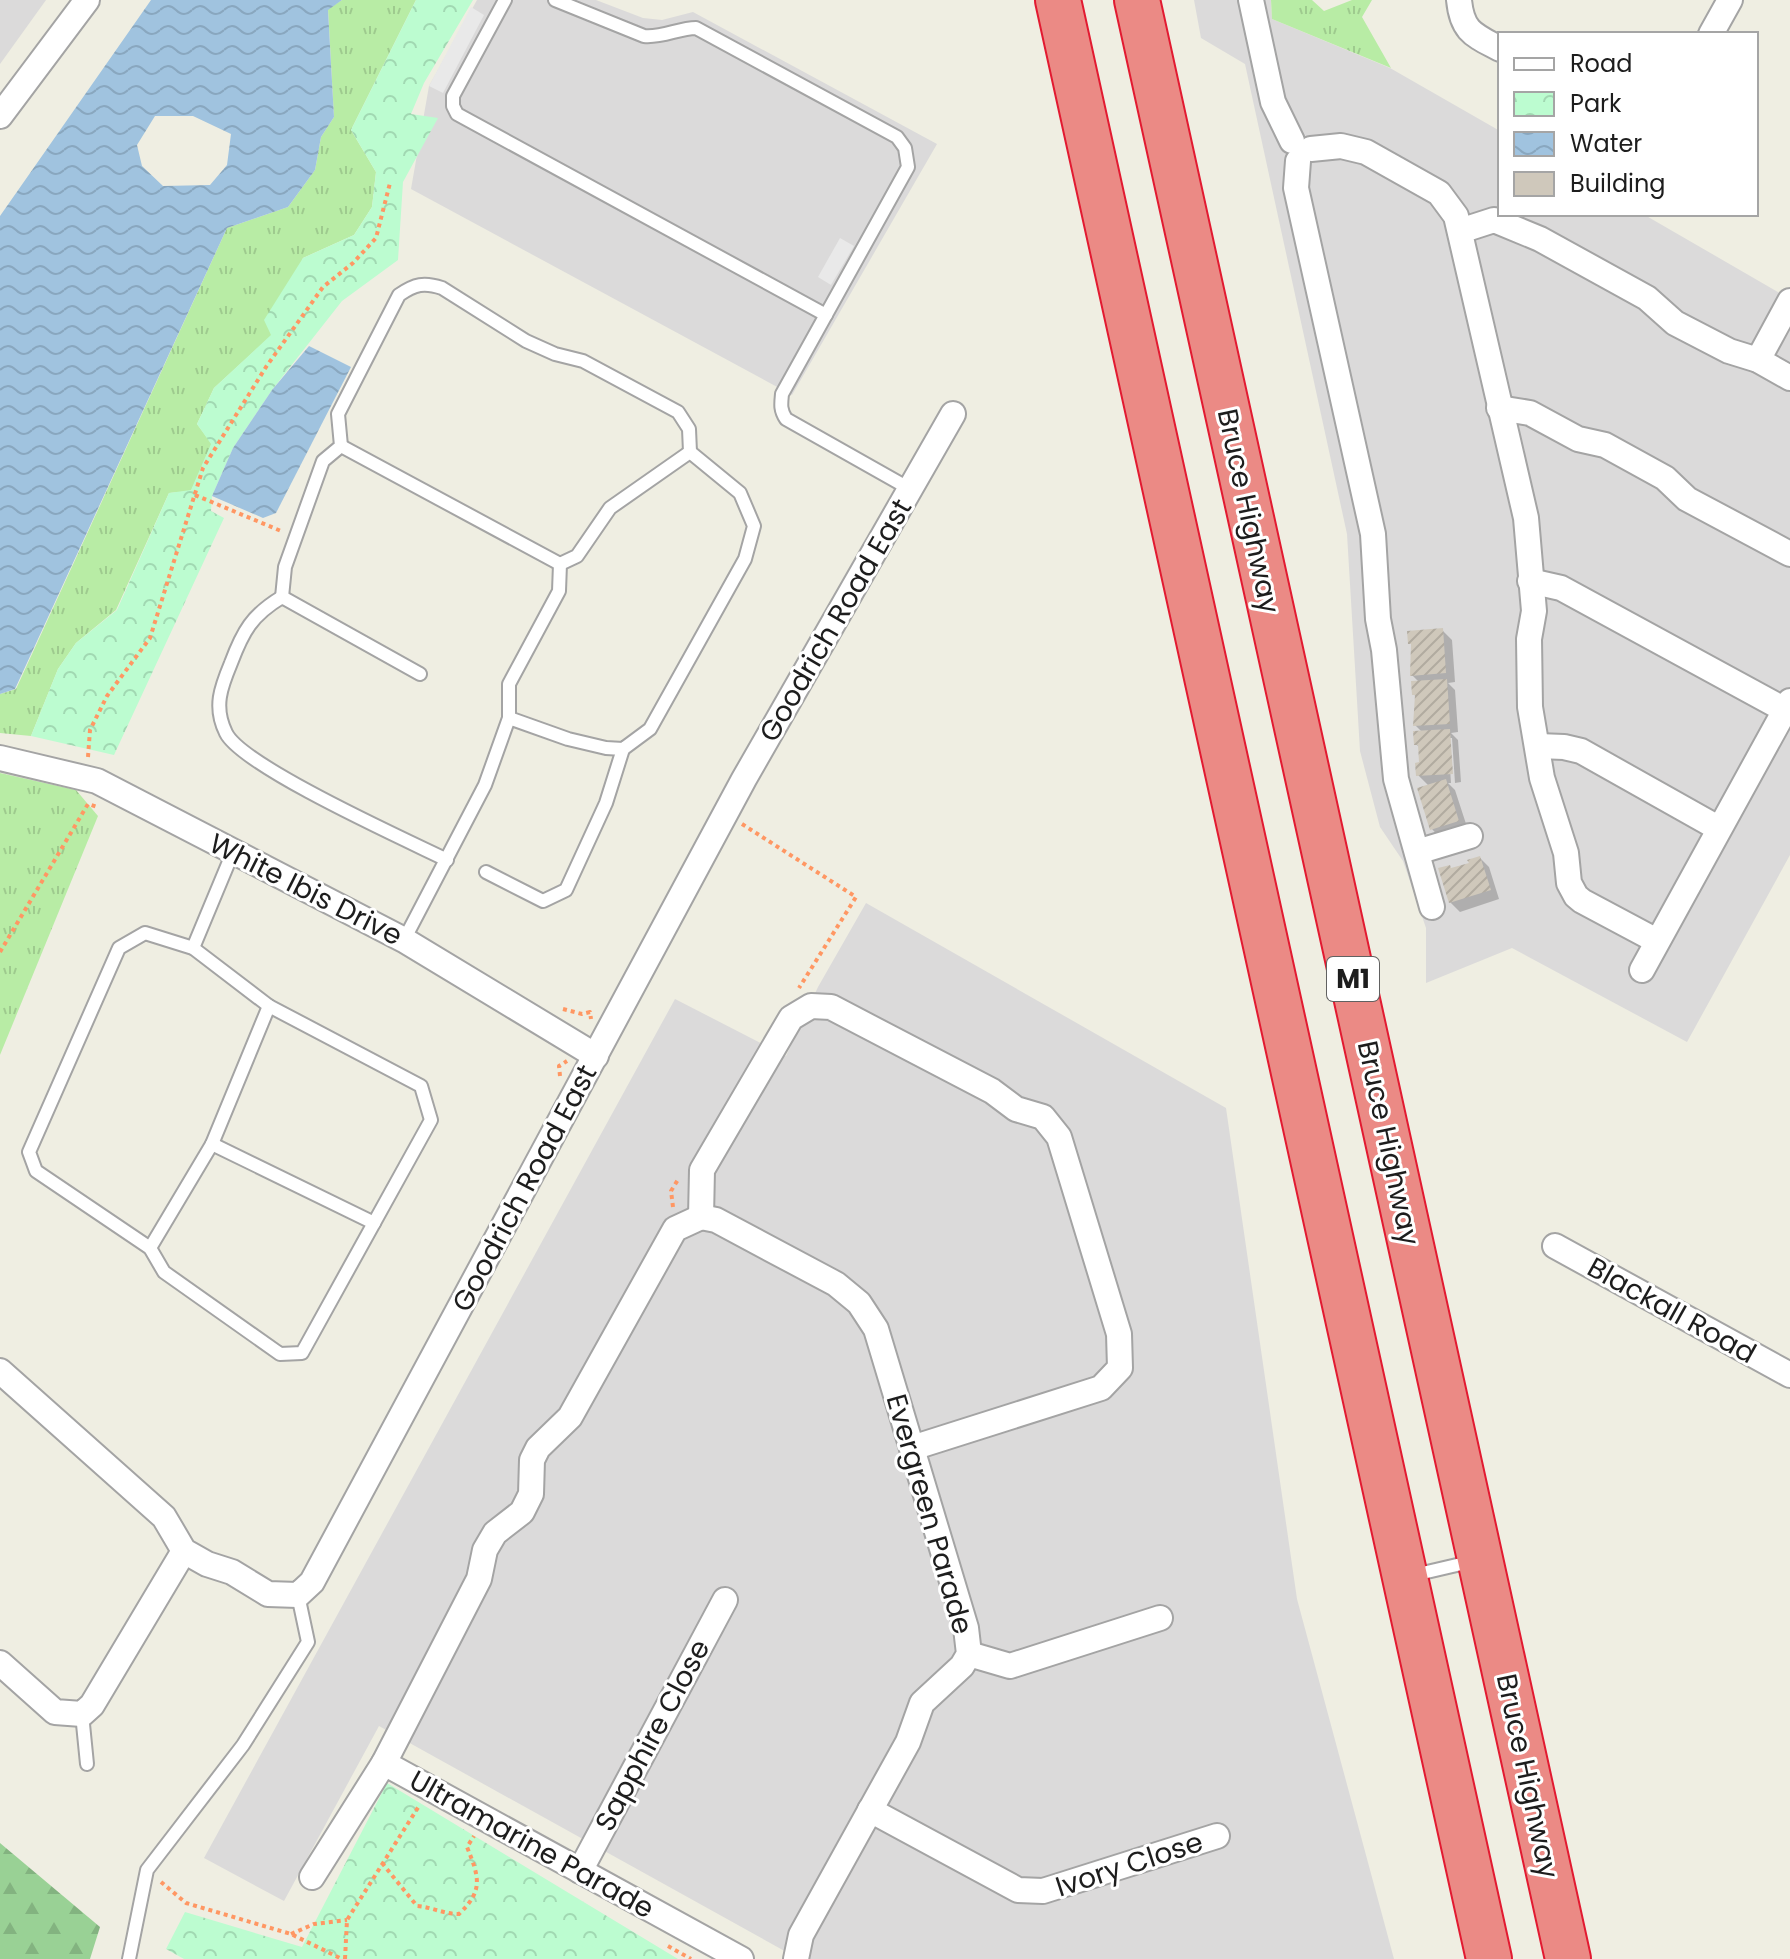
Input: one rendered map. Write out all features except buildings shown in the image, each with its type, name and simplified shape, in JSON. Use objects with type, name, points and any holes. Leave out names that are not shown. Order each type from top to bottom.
[{"type":"highway","points":[[1058,0],[1489,1959]]},
{"type":"highway","name":"Bruce Highway","points":[[1137,0],[1568,1959]]},
{"type":"street","points":[[0,116],[87,0]]},
{"type":"street","points":[[1251,0],[1273,102],[1300,150],[1295,175],[1299,201],[1373,534],[1392,758],[1401,804],[1432,907]]},
{"type":"street","points":[[1459,0],[1463,25],[1498,48]]},
{"type":"street","points":[[1712,32],[1730,0]]},
{"type":"street","points":[[1300,150],[1341,146],[1366,152],[1439,193],[1451,208],[1460,231],[1526,518],[1534,618],[1529,639],[1531,657],[1528,677],[1532,720],[1542,778],[1566,853],[1567,873],[1572,889],[1582,901],[1657,941]]},
{"type":"street","points":[[1460,231],[1494,220],[1540,239],[1647,298],[1675,323],[1729,351],[1758,360],[1790,378]]},
{"type":"street","points":[[1758,360],[1790,301]]},
{"type":"street","points":[[1499,408],[1530,413],[1578,439],[1605,445],[1665,478],[1687,499],[1790,554]]},
{"type":"street","name":"Goodrich Road East","points":[[298,1595],[312,1582],[586,1050],[727,814],[744,779],[953,414]]},
{"type":"street","points":[[1530,581],[1561,588],[1787,706],[1642,970]]},
{"type":"street","points":[[1538,746],[1581,751],[1718,828]]},
{"type":"street","name":"White Ibis Drive","points":[[0,758],[97,781],[404,940],[586,1050]]},
{"type":"street","points":[[1417,852],[1470,836]]},
{"type":"street","points":[[675,1229],[701,1217],[702,1170],[791,1018],[811,1006],[831,1007],[992,1091],[1016,1109],[1043,1117],[1059,1137],[1119,1334],[1120,1368],[1101,1388],[912,1448]]},
{"type":"street","name":"Evergreen Parade","points":[[701,1217],[716,1220],[836,1284],[859,1303],[876,1329],[966,1628],[969,1654],[962,1666],[922,1703],[908,1742],[801,1935],[796,1959]]},
{"type":"street","name":"Ultramarine Parade","points":[[675,1229],[570,1417],[538,1448],[532,1460],[531,1494],[522,1512],[495,1533],[485,1550],[479,1579],[384,1763],[741,1959]]},
{"type":"street","name":"Blackall Road","points":[[1555,1246],[1790,1375]]},
{"type":"street","points":[[0,1371],[164,1517],[184,1551],[207,1564],[232,1572],[268,1594],[298,1595]]},
{"type":"street","points":[[0,1663],[55,1712],[82,1714],[92,1705],[184,1551]]},
{"type":"street","name":"Sapphire Close","points":[[580,1871],[725,1600]]},
{"type":"street","points":[[969,1654],[1010,1666],[1160,1618]]},
{"type":"street","points":[[312,1877],[384,1763]]},
{"type":"street","name":"Ivory Close","points":[[870,1810],[1018,1890],[1043,1891],[1217,1836]]},
{"type":"lane","points":[[505,0],[453,96],[457,114],[826,315]]},
{"type":"lane","points":[[555,0],[644,36],[696,28],[897,137],[905,148],[908,167],[782,394],[781,412],[786,419],[910,489]]},
{"type":"lane","points":[[341,446],[338,414],[399,295],[411,286],[427,283],[442,288],[526,341],[555,354],[583,361],[678,412],[689,429],[690,452],[740,493],[754,526],[745,559],[650,729],[623,749],[606,803],[566,890],[543,901],[486,872]]},
{"type":"lane","points":[[282,597],[285,567],[323,461],[341,446]]},
{"type":"lane","points":[[341,446],[560,564]]},
{"type":"lane","points":[[560,564],[577,556],[610,508],[690,452]]},
{"type":"lane","points":[[404,940],[485,785],[509,718],[509,684],[559,591],[560,564]]},
{"type":"lane","points":[[282,597],[420,674]]},
{"type":"lane","points":[[282,597],[260,610],[239,641],[217,706],[226,734],[239,749],[314,794],[447,860]]},
{"type":"lane","points":[[509,718],[568,739],[623,749]]},
{"type":"lane","points":[[193,948],[233,852]]},
{"type":"lane","points":[[145,933],[193,948],[269,1006],[421,1086],[431,1120],[302,1353],[280,1354],[164,1272],[150,1248],[36,1171],[29,1152],[119,948],[145,933]]},
{"type":"lane","points":[[150,1248],[212,1144],[269,1006]]},
{"type":"lane","points":[[212,1144],[374,1223]]},
{"type":"lane","points":[[1405,1577],[1481,1560]]},
{"type":"lane","points":[[129,1959],[147,1870],[243,1745],[308,1642],[298,1595]]},
{"type":"lane","points":[[82,1714],[87,1764]]},
{"type":"path","points":[[88,757],[90,730],[107,696],[150,638],[203,468],[266,367],[323,287],[353,263],[376,238],[390,183]]},
{"type":"path","points":[[195,495],[297,538]]},
{"type":"path","points":[[77,753],[100,761]]},
{"type":"path","points":[[0,952],[88,804],[102,808]]},
{"type":"path","points":[[727,814],[856,897],[793,997]]},
{"type":"path","points":[[561,1081],[559,1066],[586,1050],[591,1019],[590,1012],[582,1014],[563,1009]]},
{"type":"path","points":[[675,1229],[671,1191],[679,1178]]},
{"type":"path","points":[[147,1870],[186,1903],[291,1934],[343,1959],[347,1920],[421,1802],[408,1792],[415,1778]]},
{"type":"path","points":[[382,1863],[417,1906],[430,1907],[442,1914],[459,1914],[470,1904],[477,1887],[478,1875],[467,1847],[474,1836]]},
{"type":"path","points":[[291,1934],[314,1924],[347,1920]]},
{"type":"shaded area","points":[[0,0],[46,0],[0,64]]},
{"type":"shaded area","points":[[477,0],[596,0],[643,18],[662,20],[693,12],[937,144],[792,395],[411,189],[429,86]]},
{"type":"shaded area","points":[[1194,0],[1271,0],[1272,19],[1390,68],[1498,130],[1498,216],[1646,216],[1790,299],[1790,855],[1687,1042],[1512,948],[1426,983],[1426,928],[1403,861],[1380,827],[1360,751],[1347,534],[1245,64],[1201,38]]},
{"type":"shaded area","points":[[471,7],[484,15],[443,93],[429,86]]},
{"type":"shaded area","points":[[840,238],[854,246],[831,285],[818,277]]},
{"type":"shaded area","points":[[866,903],[1226,1108],[1297,1599],[1394,1959],[799,1959],[379,1726],[284,1901],[204,1858],[675,999],[786,1056],[818,987]]},
{"type":"green space","points":[[342,0],[416,0],[351,130],[376,172],[372,207],[354,235],[303,258],[272,335],[214,388],[197,424],[212,444],[191,491],[169,493],[116,610],[76,643],[58,669],[31,736],[0,733],[0,694],[16,689],[227,228],[288,207],[315,170],[321,137],[334,117],[328,9]]},
{"type":"green space","points":[[416,0],[473,0],[424,83],[411,114],[438,118],[403,182],[398,260],[342,301],[272,390],[233,448],[212,496],[211,511],[224,518],[114,755],[31,736],[58,669],[76,643],[117,610],[169,493],[191,490],[211,444],[197,424],[214,388],[271,335],[264,320],[303,258],[354,235],[372,207],[376,172],[351,130]]},
{"type":"green space","points":[[1271,0],[1312,0],[1324,11],[1352,0],[1372,0],[1362,17],[1391,68],[1272,19]]},
{"type":"green space","points":[[0,773],[76,790],[98,816],[0,1055]]},
{"type":"green space","points":[[387,1783],[678,1959],[184,1959],[166,1949],[185,1912],[302,1947]]},
{"type":"green space","points":[[0,1843],[100,1927],[90,1959],[0,1959]]},
{"type":"water","points":[[151,0],[342,0],[328,10],[334,117],[321,137],[315,170],[288,207],[227,228],[15,689],[0,694],[0,216]],"holes":[[[155,116],[193,116],[231,134],[227,165],[210,185],[163,186],[142,166],[137,145]]]},
{"type":"water","points":[[309,346],[351,367],[276,513],[263,518],[212,496],[233,448],[272,390]]}]
